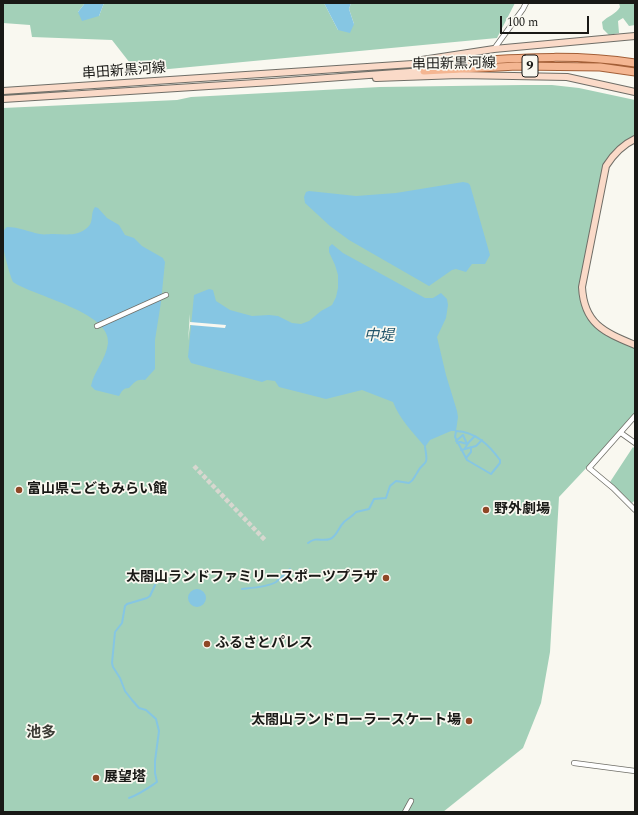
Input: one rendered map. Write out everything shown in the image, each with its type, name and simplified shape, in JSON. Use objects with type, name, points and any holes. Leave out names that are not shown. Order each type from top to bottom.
[{"type":"main road","name":"串田新黒河線","points":[[366,66],[494,50],[635,36]]},
{"type":"main road","name":"9","points":[[428,63],[574,57],[612,59],[635,63]]},
{"type":"main road","name":"串田新黒河線","points":[[3,91],[428,63]]},
{"type":"main road","name":"9","points":[[424,71],[517,66],[600,67],[635,72]]},
{"type":"main road","name":"串田新黒河線","points":[[3,99],[424,71]]},
{"type":"main road","name":"串田新黒河線","points":[[272,82],[459,75],[567,77],[635,92]]},
{"type":"main road","points":[[635,139],[630,141],[614,154],[606,166],[582,287],[583,301],[592,320],[609,333],[635,345]]},
{"type":"street","points":[[494,50],[526,3]]},
{"type":"street","points":[[97,326],[166,296]]},
{"type":"street","points":[[635,416],[589,468],[613,488],[635,510]]},
{"type":"street","points":[[621,433],[635,443]]},
{"type":"street","points":[[574,763],[635,771]]},
{"type":"street","points":[[405,812],[411,801]]},
{"type":"green space","points":[[3,3],[85,3],[78,12],[99,16],[104,3],[324,3],[338,30],[354,24],[349,9],[351,3],[515,3],[497,38],[137,72],[112,40],[32,37],[30,25],[3,23]]},
{"type":"green space","points":[[619,3],[635,3],[635,25],[629,26],[623,18],[618,21],[619,33],[609,35],[603,29],[602,22],[620,7]]},
{"type":"green space","points":[[552,85],[579,88],[635,100],[635,137],[625,142],[609,156],[603,165],[580,287],[581,301],[590,321],[635,348],[635,414],[559,497],[550,652],[541,703],[523,748],[443,812],[3,812],[3,108],[177,100],[191,97],[380,87]]},
{"type":"green space","points":[[633,447],[635,449],[635,500],[632,503],[610,482]]},
{"type":"water","points":[[85,3],[104,3],[99,16],[82,21],[78,12]]},
{"type":"water","points":[[324,3],[351,3],[349,9],[354,24],[350,33],[338,30]]},
{"type":"water","points":[[463,182],[470,185],[490,255],[485,264],[472,264],[466,272],[456,269],[452,270],[429,286],[349,240],[330,226],[305,203],[304,197],[306,192],[309,191],[356,196],[396,193]]},
{"type":"water","points":[[95,207],[98,208],[107,218],[119,225],[125,235],[134,238],[142,246],[163,258],[165,262],[155,340],[155,369],[145,380],[136,381],[129,388],[123,390],[119,396],[95,390],[91,386],[107,349],[108,343],[106,332],[97,322],[85,314],[13,282],[7,265],[2,236],[7,227],[43,234],[76,234],[90,225]]},
{"type":"water","name":"中堤","points":[[332,244],[343,253],[425,298],[433,298],[441,293],[447,299],[448,305],[446,318],[437,337],[446,375],[457,411],[458,417],[456,431],[451,431],[430,440],[425,447],[403,420],[393,402],[362,390],[326,399],[279,387],[275,381],[267,380],[262,382],[191,363],[188,357],[194,295],[209,289],[213,290],[216,301],[230,310],[252,316],[278,316],[292,323],[301,324],[309,321],[321,311],[332,305],[336,297],[338,275],[329,252],[329,247]]},
{"type":"water","points":[[197,589],[203,592],[206,598],[203,604],[197,607],[191,604],[188,598],[191,592]]},
{"type":"pier","points":[[190,314],[190,322],[226,325],[225,328],[190,325],[188,341]]},
{"type":"waterway","points":[[456,431],[476,437],[487,444],[496,454],[500,460],[500,463],[491,474],[467,460],[455,437],[456,431]]},
{"type":"waterway","points":[[456,441],[463,435],[467,444],[460,442],[457,443]]},
{"type":"waterway","points":[[465,448],[475,436]]},
{"type":"waterway","points":[[461,450],[476,446],[482,440]]},
{"type":"waterway","points":[[308,543],[317,539],[327,540],[332,538],[344,522],[356,512],[369,509],[374,499],[386,498],[390,486],[396,481],[411,482],[426,461],[425,447]]},
{"type":"waterway","points":[[466,458],[471,452],[471,447]]},
{"type":"waterway","points":[[242,589],[273,584],[290,569]]},
{"type":"waterway","points":[[129,798],[157,782],[155,761],[159,731],[156,719],[146,710],[139,708],[132,700],[125,691],[120,678],[113,667],[112,663],[115,632],[122,623],[125,606],[150,596],[155,585]]},
{"type":"tunnel","points":[[194,466],[265,540]]},
{"type":"place","name":"富山県こどもみらい館","points":[[19,490]]},
{"type":"place","name":"野外劇場","points":[[486,510]]},
{"type":"place","name":"太閤山ランドファミリースポーツプラザ","points":[[386,578]]},
{"type":"place","name":"ふるさとパレス","points":[[207,644]]},
{"type":"place","name":"太閤山ランドローラースケート場","points":[[469,721]]},
{"type":"place","name":"展望塔","points":[[96,778]]},
{"type":"district","name":"池多","points":[[41,734]]}]
